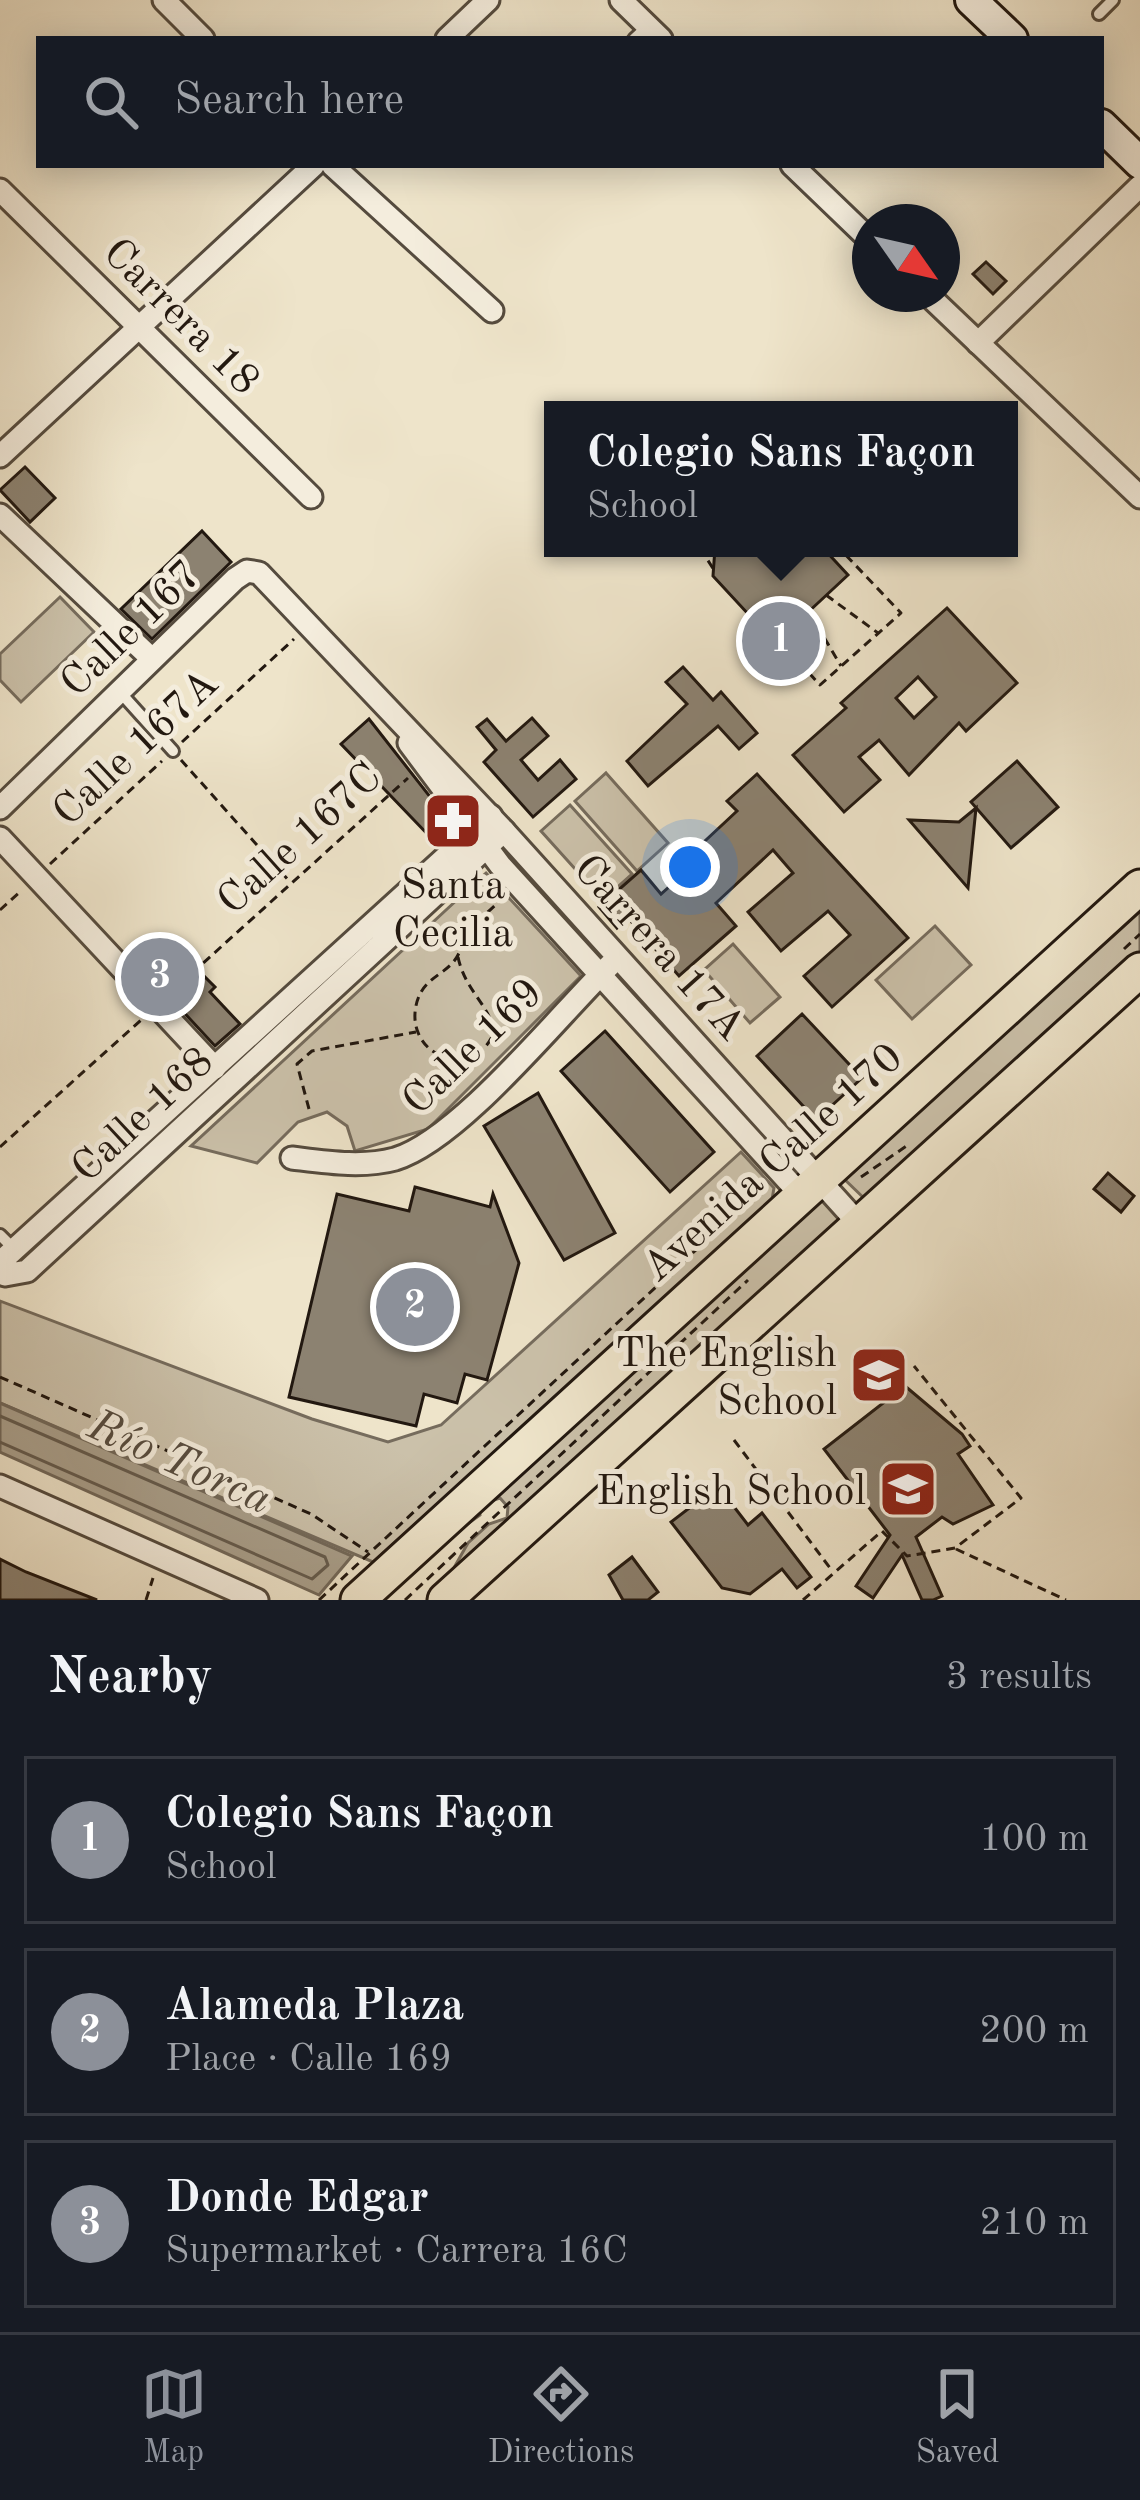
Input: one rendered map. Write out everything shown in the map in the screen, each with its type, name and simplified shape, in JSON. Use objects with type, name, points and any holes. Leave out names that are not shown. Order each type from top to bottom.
[{"type":"main road","points":[[971,0],[1009,36]]},
{"type":"main road","points":[[1104,128],[1140,163]]},
{"type":"main road","name":"Avenida Calle 170","points":[[446,1600],[829,1199],[1140,887]]},
{"type":"main road","name":"Avenida Calle 170","points":[[358,1600],[829,1199],[1132,960]]},
{"type":"street","points":[[164,0],[200,36]]},
{"type":"street","points":[[450,36],[488,0]]},
{"type":"street","points":[[620,0],[648,35]]},
{"type":"street","points":[[0,457],[311,168]]},
{"type":"street","points":[[335,168],[492,311]]},
{"type":"street","points":[[795,168],[852,222]]},
{"type":"street","points":[[978,343],[1140,187]]},
{"type":"street","name":"Carrera 18","points":[[0,190],[311,497]]},
{"type":"street","points":[[946,312],[1140,497]]},
{"type":"street","points":[[0,515],[152,659]]},
{"type":"street","name":"Calle 167","points":[[0,808],[235,579],[248,571],[268,580]]},
{"type":"street","name":"Carrera 17A","points":[[268,580],[490,831],[601,974],[829,1199]]},
{"type":"street","name":"Carrera 17A","points":[[400,727],[423,765],[618,957],[829,1199]]},
{"type":"street","name":"Calle 168","points":[[490,831],[27,1271],[10,1277],[2,1263],[8,1242],[490,831]]},
{"type":"street","points":[[0,838],[215,1068]]},
{"type":"street","name":"Calle 169","points":[[292,1158],[343,1164],[393,1159],[434,1142],[618,957]]},
{"type":"street","points":[[0,1486],[257,1600]]},
{"type":"street","points":[[190,1568],[223,1600]]},
{"type":"lane","points":[[1100,14],[1113,0]]},
{"type":"lane","points":[[119,691],[173,751]]},
{"type":"path","points":[[706,557],[714,570]]},
{"type":"path","points":[[778,640],[820,685],[901,613],[848,557]]},
{"type":"path","points":[[826,595],[878,633]]},
{"type":"path","points":[[808,612],[841,666]]},
{"type":"path","name":"Calle 167A","points":[[0,910],[308,626]]},
{"type":"path","points":[[173,751],[292,884]]},
{"type":"path","name":"Calle 167C","points":[[1,1144],[423,765]]},
{"type":"path","points":[[458,957],[424,985],[415,1015],[418,1031],[447,1060],[466,1061],[490,1043],[493,1022],[472,996],[458,957],[464,934],[513,889]]},
{"type":"path","points":[[1132,960],[1140,934]]},
{"type":"path","points":[[309,1108],[297,1064],[312,1051],[418,1031]]},
{"type":"path","points":[[829,1199],[921,1136]]},
{"type":"path","points":[[0,1377],[311,1514],[369,1553],[755,1195]]},
{"type":"path","points":[[405,1600],[750,1279]]},
{"type":"path","points":[[803,1600],[882,1531],[907,1556],[955,1548],[1020,1495],[914,1366]]},
{"type":"path","points":[[734,1440],[832,1570]]},
{"type":"path","points":[[955,1548],[1066,1600]]},
{"type":"path","points":[[146,1600],[157,1570]]},
{"type":"shaded area","points":[[60,597],[94,632],[21,702],[0,680],[0,654]]},
{"type":"shaded area","points":[[606,773],[668,843],[637,871],[575,801]]},
{"type":"shaded area","points":[[570,805],[632,874],[603,900],[541,831]]},
{"type":"shaded area","points":[[486,873],[581,976],[428,1129],[355,1151],[347,1126],[327,1112],[298,1122],[257,1163],[191,1146]]},
{"type":"shaded area","points":[[1140,898],[1140,952],[868,1202],[840,1175]]},
{"type":"shaded area","points":[[935,926],[971,965],[912,1019],[876,980]]},
{"type":"shaded area","points":[[733,944],[780,997],[750,1023],[704,970]]},
{"type":"shaded area","points":[[741,1152],[774,1188],[771,1205],[373,1562],[0,1403],[0,1301],[312,1419],[388,1442],[441,1425]]},
{"type":"shaded area","points":[[820,1195],[843,1220],[451,1573],[468,1543],[489,1524],[507,1518],[508,1507],[500,1498],[480,1505]]},
{"type":"shaded area","points":[[479,1506],[480,1515],[428,1552]]},
{"type":"water","points":[[0,1403],[352,1556],[319,1595],[0,1452]]},
{"type":"building","points":[[986,262],[1006,281],[993,294],[973,274]]},
{"type":"building","points":[[25,467],[55,498],[30,522],[0,490]]},
{"type":"building","points":[[202,531],[231,562],[152,639],[121,609]]},
{"type":"building","points":[[714,557],[831,557],[848,575],[775,643],[713,576]]},
{"type":"building","points":[[947,608],[1017,683],[966,731],[959,723],[909,775],[879,740],[859,757],[880,780],[844,812],[793,755],[846,708],[841,703]],"holes":[[[918,677],[936,697],[914,718],[896,698]]]},
{"type":"building","points":[[683,667],[713,700],[721,692],[757,733],[739,749],[718,726],[648,786],[627,761],[687,704],[666,682]]},
{"type":"building","points":[[532,718],[548,736],[521,760],[538,780],[560,760],[576,779],[533,817],[484,762],[496,750],[477,727],[487,719],[506,741]]},
{"type":"building","points":[[369,719],[453,826],[435,842],[341,744]]},
{"type":"building","points":[[1017,761],[1058,807],[1011,848],[971,802]]},
{"type":"building","points":[[757,774],[908,938],[832,1007],[804,976],[850,935],[828,911],[781,951],[748,912],[793,873],[773,850],[716,903],[736,926],[679,976],[628,918],[617,928],[599,907],[641,870],[661,894],[698,861],[691,854],[737,811],[727,801]]},
{"type":"building","points":[[976,808],[968,888],[909,820],[959,822]]},
{"type":"building","points":[[205,977],[215,987],[210,992],[240,1024],[215,1046],[176,1004]]},
{"type":"building","points":[[802,1014],[862,1078],[816,1120],[757,1056]]},
{"type":"building","points":[[605,1031],[714,1152],[670,1192],[561,1071]]},
{"type":"building","points":[[538,1093],[615,1233],[564,1260],[484,1126]]},
{"type":"building","points":[[1108,1173],[1134,1196],[1121,1212],[1094,1189]]},
{"type":"building","points":[[415,1187],[490,1207],[493,1194],[519,1263],[487,1380],[465,1374],[457,1403],[424,1394],[416,1426],[289,1397],[337,1194],[409,1211]]},
{"type":"building","points":[[905,1386],[962,1434],[970,1446],[958,1454],[993,1505],[953,1524],[942,1517],[916,1537],[942,1596],[933,1600],[922,1600],[902,1555],[873,1598],[856,1586],[890,1535],[824,1449]]},
{"type":"building","points":[[718,1486],[748,1525],[762,1513],[811,1577],[797,1588],[782,1569],[750,1594],[722,1588],[671,1522]]},
{"type":"building","points":[[632,1557],[658,1592],[648,1600],[623,1600],[609,1575]]},
{"type":"building","points":[[0,1559],[26,1572],[97,1600],[0,1600]]},
{"type":"place","name":"Colegio Sans Façon","points":[[781,641]]},
{"type":"place","name":"Santa Cecilia","points":[[453,821]]},
{"type":"place","name":"Donde Edgar","points":[[160,977]]},
{"type":"place","name":"Alameda Plaza","points":[[415,1307]]},
{"type":"place","name":"The English School","points":[[879,1375]]},
{"type":"place","name":"English School","points":[[908,1489]]},
{"type":"water label","name":"Río Torca","points":[[181,1460]]}]
